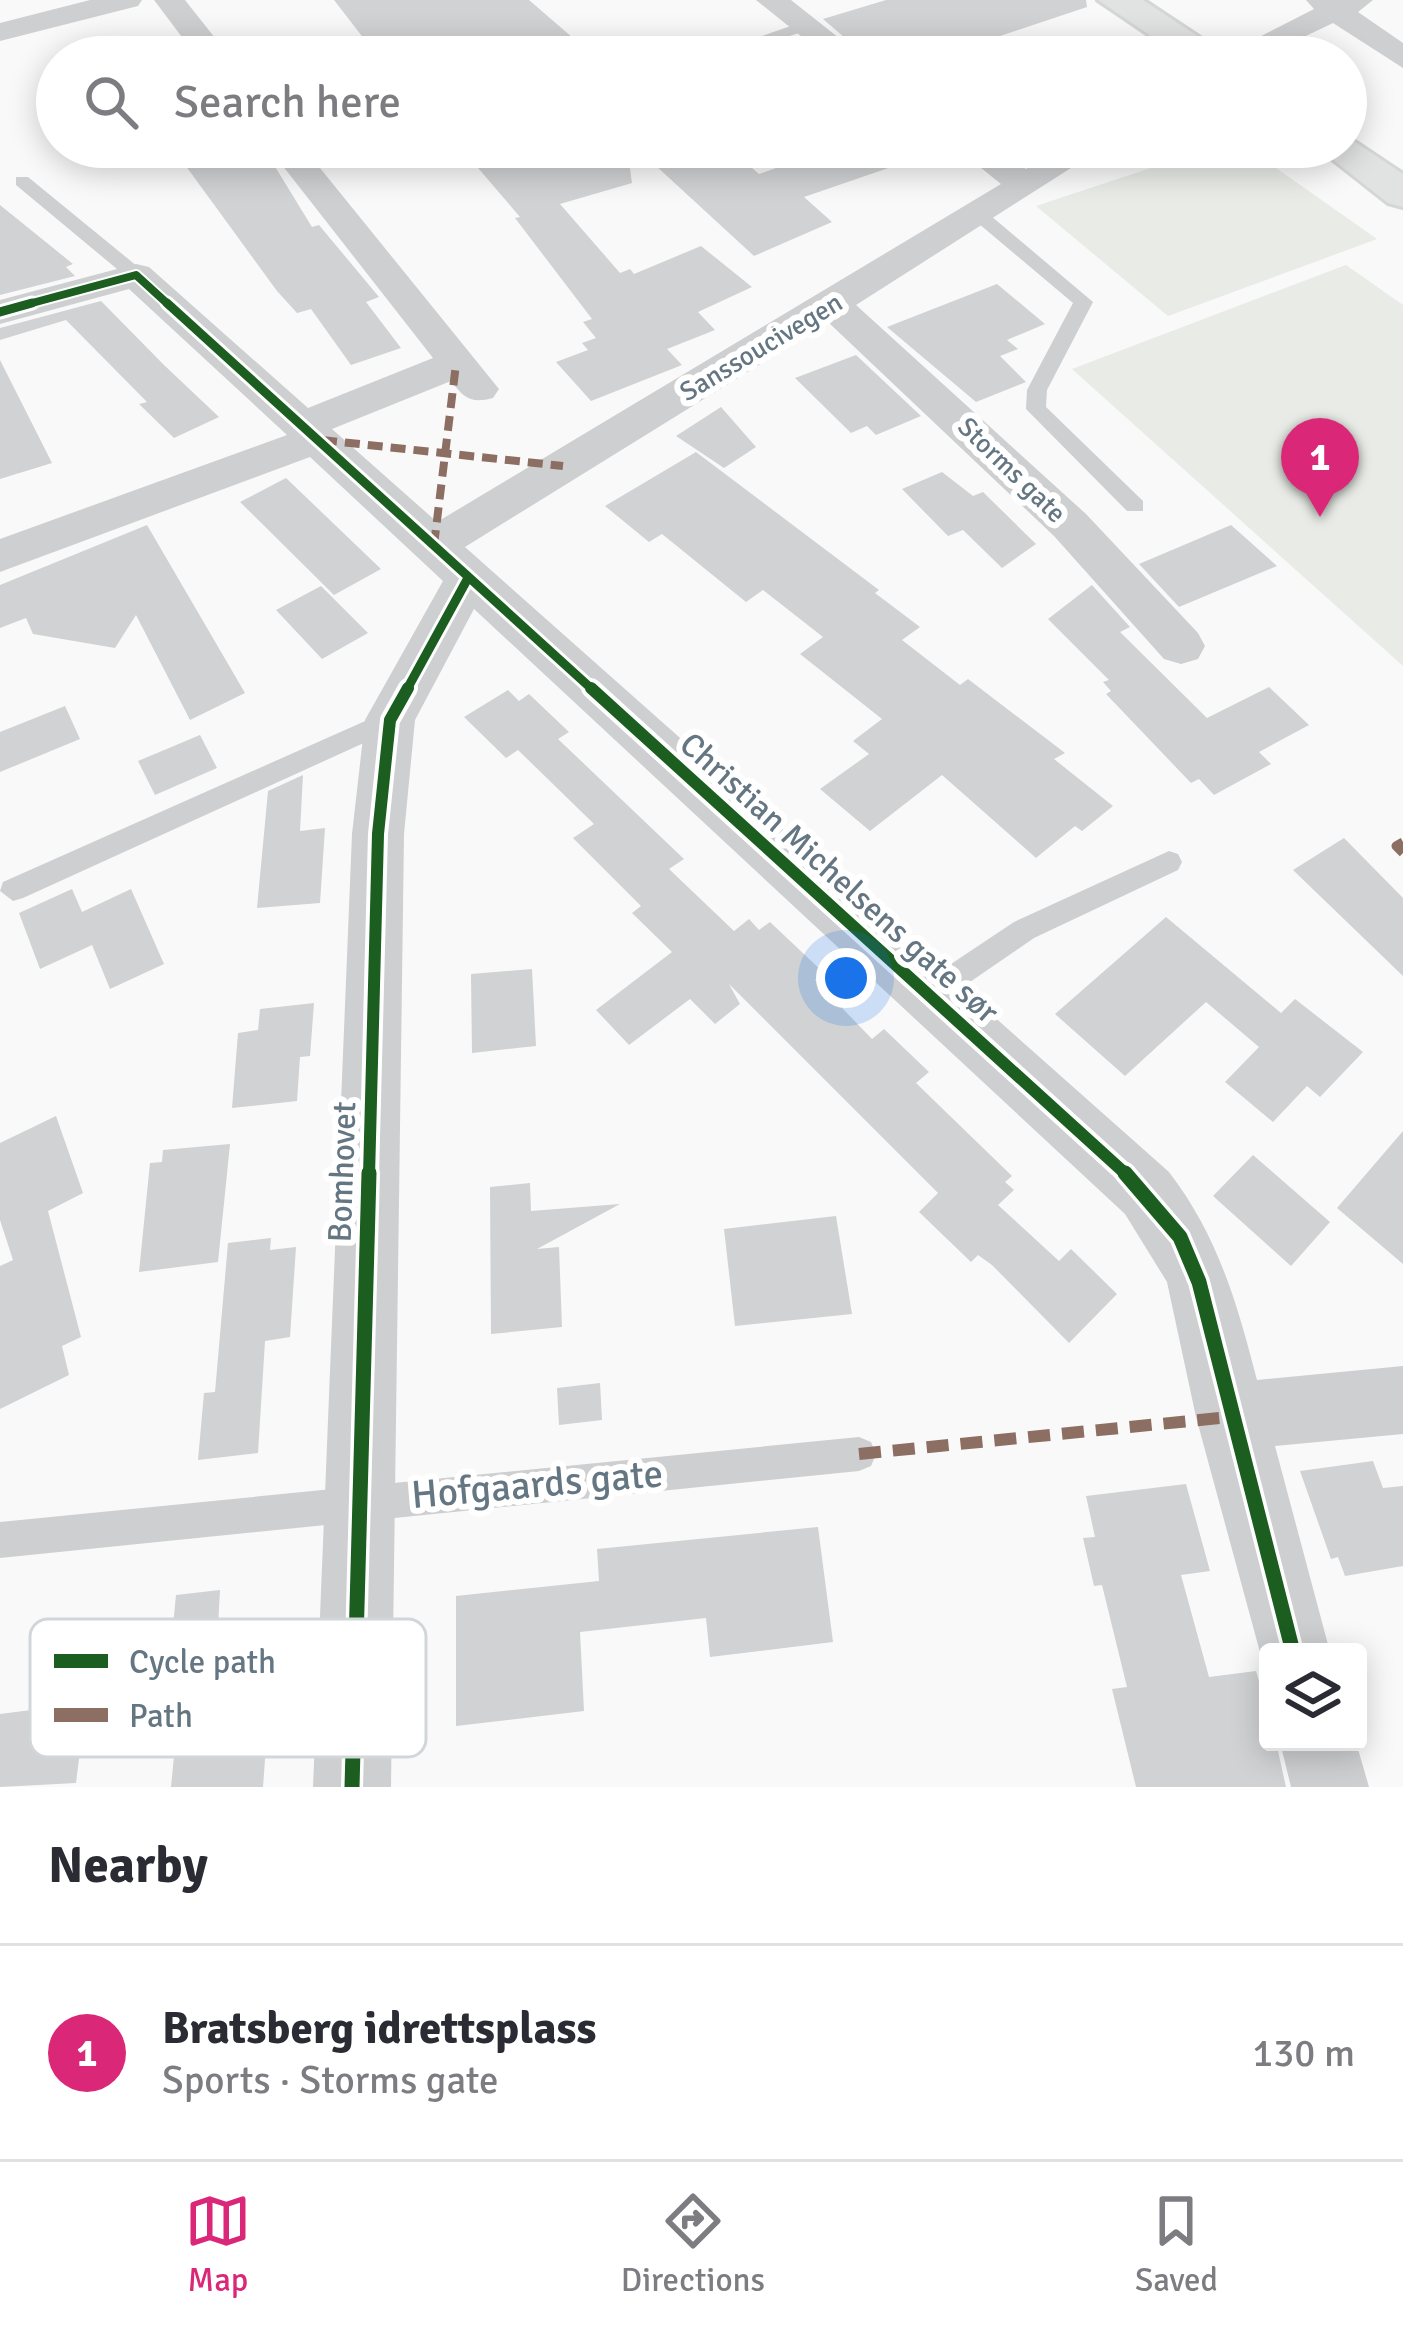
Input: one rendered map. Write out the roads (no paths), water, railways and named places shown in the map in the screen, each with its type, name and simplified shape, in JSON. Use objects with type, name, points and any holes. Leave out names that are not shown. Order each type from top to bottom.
[{"type":"main road","points":[[1117,0],[1174,36]]},
{"type":"main road","points":[[1367,168],[1403,194]]},
{"type":"street","points":[[0,32],[127,0]]},
{"type":"street","points":[[169,0],[197,36]]},
{"type":"street","points":[[771,0],[819,36]]},
{"type":"street","points":[[1275,36],[1336,4],[1403,58]]},
{"type":"street","points":[[0,556],[309,433],[467,376],[302,168]]},
{"type":"street","points":[[1001,168],[1025,185]]},
{"type":"street","name":"Sanssoucivegen","points":[[451,561],[832,304],[1053,168]]},
{"type":"street","points":[[0,312],[136,275]]},
{"type":"street","name":"Christian Michelsens gate sør","points":[[136,275],[1147,1193],[1180,1237],[1199,1282],[1292,1643]]},
{"type":"street","name":"Storms gate","points":[[832,304],[1070,525],[1181,646]]},
{"type":"street","name":"Bomhovet","points":[[356,1619],[378,834],[391,719],[451,561]]},
{"type":"street","points":[[1230,1417],[1403,1400]]},
{"type":"street","points":[[1320,1751],[1330,1787]]},
{"type":"street","name":"Bomhovet","points":[[352,1787],[353,1757]]},
{"type":"lane","points":[[774,36],[805,26]]},
{"type":"lane","name":"Christian Michelsens gate sør","points":[[22,181],[136,275]]},
{"type":"lane","points":[[978,214],[1083,302],[1037,390],[1036,409],[1135,506]]},
{"type":"lane","points":[[13,890],[391,719]]},
{"type":"lane","points":[[928,995],[1024,930],[1169,862]]},
{"type":"lane","name":"Hofgaards gate","points":[[0,1540],[359,1500],[859,1454]]},
{"type":"place","name":"Bratsberg idrettsplass","points":[[1320,517]]}]
